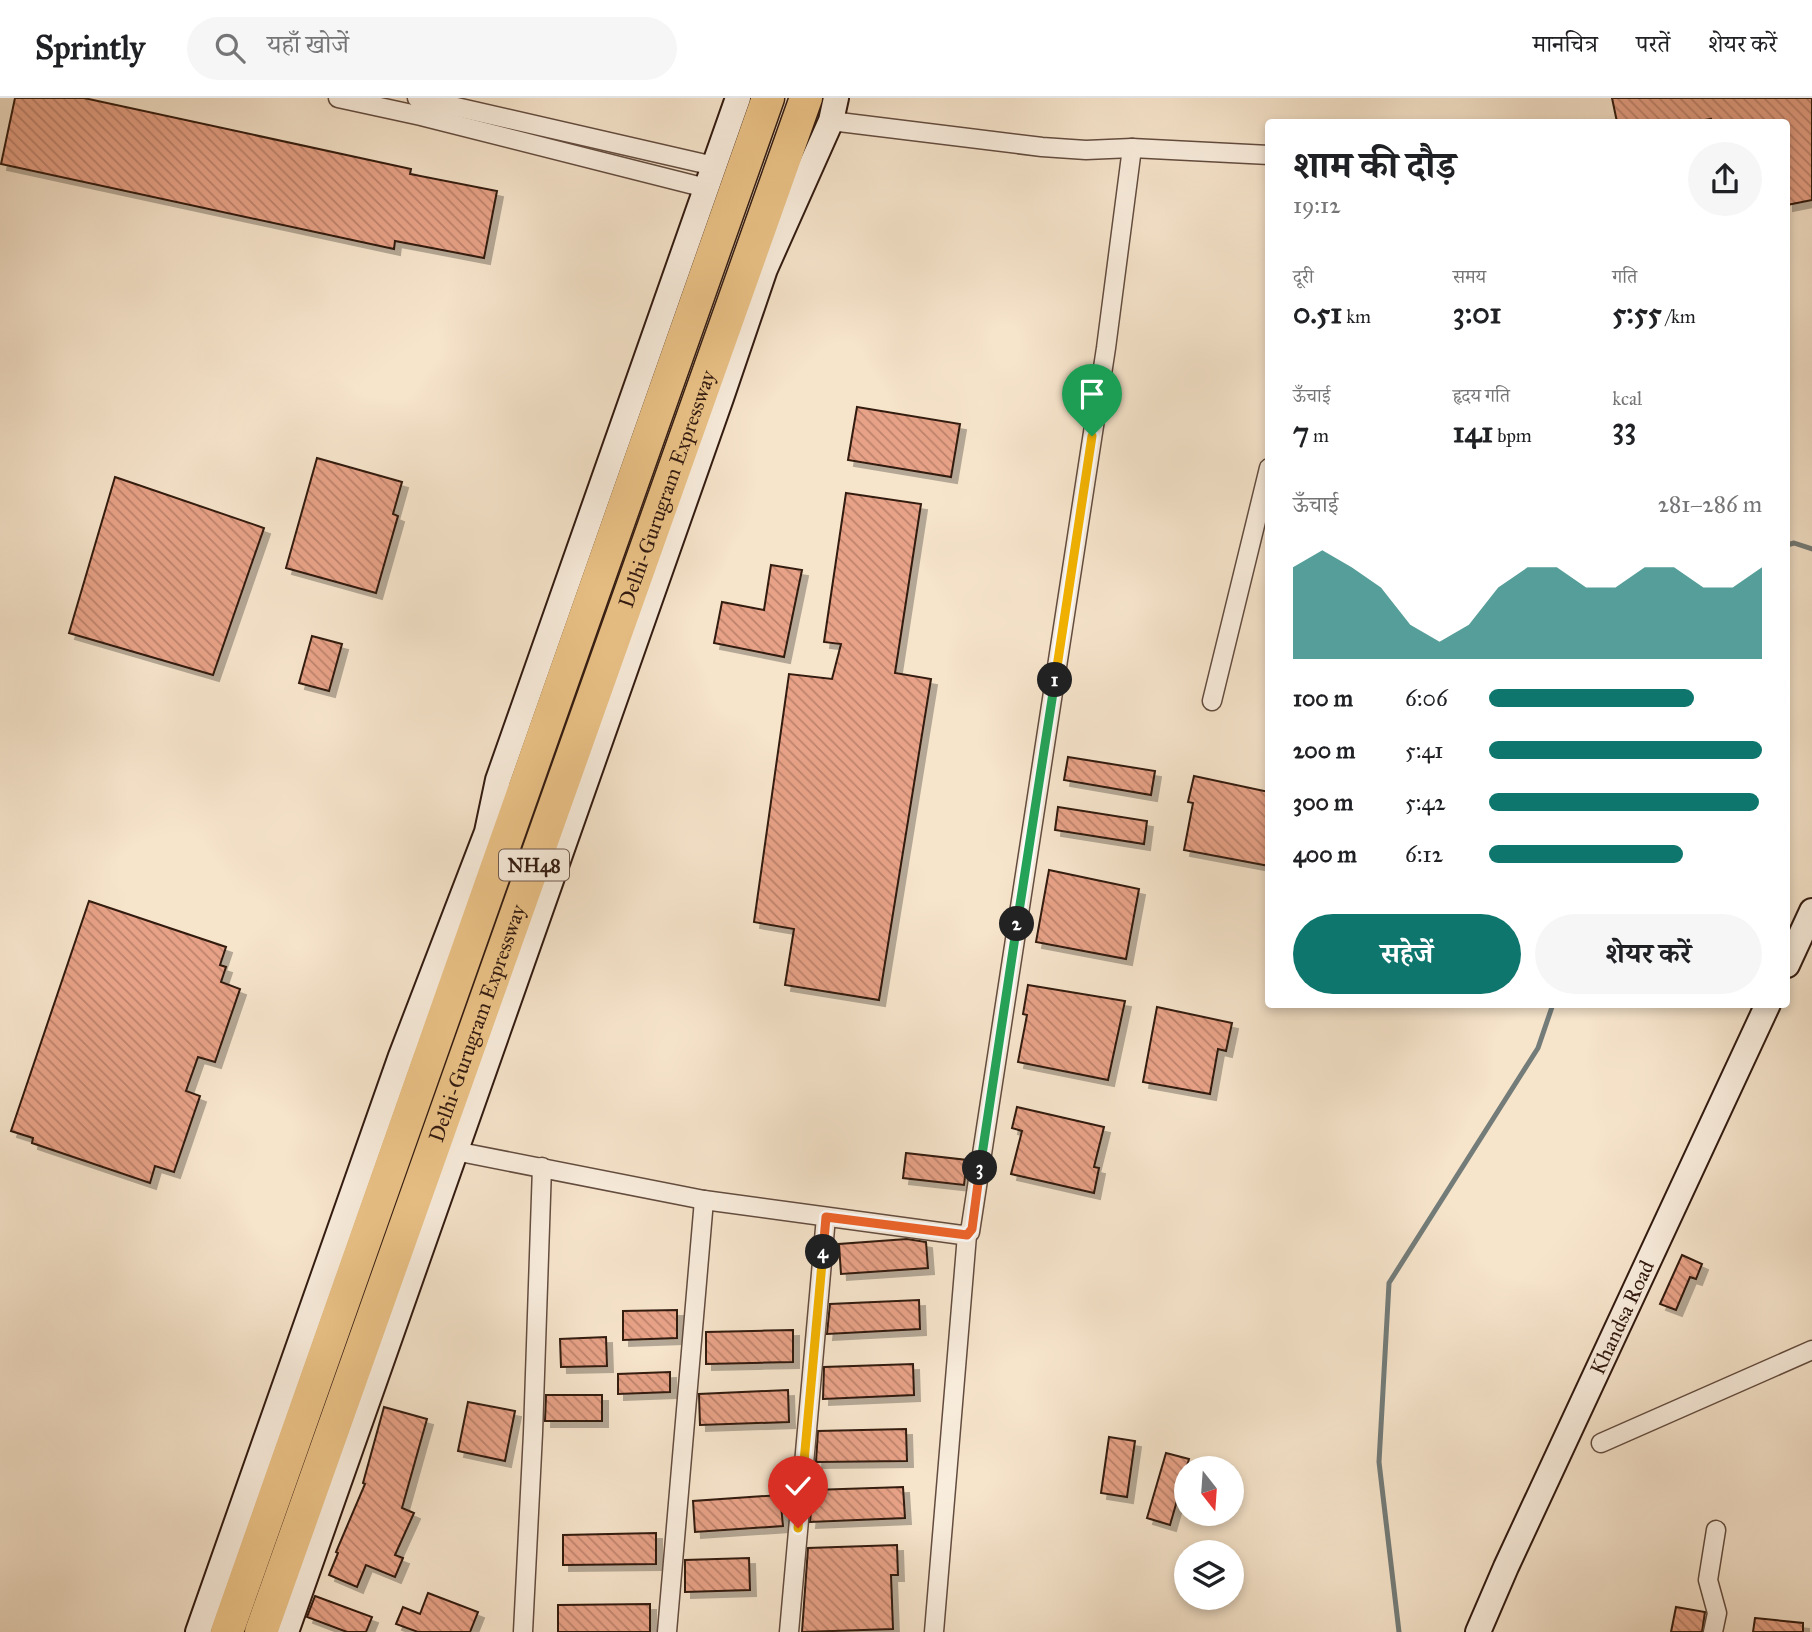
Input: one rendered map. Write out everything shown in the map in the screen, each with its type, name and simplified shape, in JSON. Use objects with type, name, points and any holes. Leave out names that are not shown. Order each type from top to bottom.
[{"type":"highway","name":"Delhi-Gurugram Expressway","points":[[227,1632],[768,98]]},
{"type":"highway","name":"Delhi-Gurugram Expressway","points":[[261,1632],[806,98]]},
{"type":"main road","points":[[198,1632],[401,1056],[487,832],[498,780],[738,98]]},
{"type":"main road","points":[[286,1632],[765,269],[833,109]]},
{"type":"main road","points":[[1790,959],[1812,911]]},
{"type":"main road","name":"Khandsa Road","points":[[1478,1632],[1766,1008]]},
{"type":"street","points":[[338,98],[710,177]]},
{"type":"street","points":[[417,98],[710,177]]},
{"type":"street","points":[[833,109],[1042,147],[1086,150],[1132,148],[1265,156]]},
{"type":"street","points":[[934,1632],[967,1235],[972,1229],[1104,361],[1132,148]]},
{"type":"street","points":[[1212,701],[1265,484]]},
{"type":"street","points":[[455,1151],[704,1200],[967,1235]]},
{"type":"street","points":[[523,1632],[542,1167]]},
{"type":"street","points":[[667,1632],[704,1200]]},
{"type":"street","points":[[789,1632],[826,1217]]},
{"type":"street","points":[[1601,1443],[1812,1350]]},
{"type":"street","points":[[1713,1632],[1717,1613],[1708,1580],[1716,1530]]},
{"type":"building","points":[[15,98],[84,98],[411,169],[410,174],[497,191],[484,258],[395,241],[394,249],[1,164]]},
{"type":"building","points":[[1612,98],[1812,98],[1812,200],[1790,204],[1790,119],[1616,119]]},
{"type":"building","points":[[857,407],[960,424],[951,477],[848,460]]},
{"type":"building","points":[[317,458],[402,482],[393,514],[398,516],[376,593],[286,568]]},
{"type":"building","points":[[115,477],[264,528],[213,675],[69,633]]},
{"type":"building","points":[[846,493],[921,504],[895,673],[931,679],[879,1000],[785,985],[794,929],[754,922],[789,674],[832,679],[841,644],[824,642]]},
{"type":"building","points":[[771,565],[802,570],[784,657],[714,643],[722,602],[764,610]]},
{"type":"building","points":[[312,636],[342,644],[329,691],[299,683]]},
{"type":"building","points":[[1068,757],[1155,771],[1151,795],[1064,780]]},
{"type":"building","points":[[1194,776],[1265,791],[1265,865],[1184,850],[1193,803],[1188,802]]},
{"type":"building","points":[[1058,807],[1147,821],[1144,844],[1055,830]]},
{"type":"building","points":[[1049,870],[1139,889],[1126,959],[1036,942]]},
{"type":"building","points":[[89,901],[226,947],[220,965],[226,967],[221,982],[240,989],[215,1062],[198,1057],[186,1091],[200,1096],[174,1172],[155,1166],[150,1183],[32,1143],[33,1138],[11,1131]]},
{"type":"building","points":[[1028,985],[1125,1001],[1108,1080],[1018,1062],[1027,1015],[1023,1014]]},
{"type":"building","points":[[1157,1007],[1232,1023],[1226,1051],[1218,1049],[1210,1094],[1143,1082]]},
{"type":"building","points":[[1017,1107],[1104,1127],[1094,1167],[1099,1168],[1094,1193],[1011,1174],[1022,1131],[1012,1128]]},
{"type":"building","points":[[906,1153],[967,1160],[964,1185],[903,1178]]},
{"type":"building","points":[[907,1239],[926,1242],[928,1268],[841,1274],[839,1244]]},
{"type":"building","points":[[1682,1255],[1702,1264],[1696,1279],[1690,1277],[1676,1310],[1660,1304]]},
{"type":"building","points":[[919,1300],[920,1329],[827,1334],[830,1304]]},
{"type":"building","points":[[677,1310],[677,1338],[623,1340],[623,1311]]},
{"type":"building","points":[[793,1330],[793,1362],[706,1364],[706,1332]]},
{"type":"building","points":[[606,1337],[607,1366],[561,1367],[560,1339]]},
{"type":"building","points":[[913,1364],[914,1395],[823,1399],[824,1367]]},
{"type":"building","points":[[670,1372],[670,1392],[618,1394],[618,1374]]},
{"type":"building","points":[[788,1390],[789,1422],[700,1425],[699,1394]]},
{"type":"building","points":[[546,1395],[602,1395],[602,1421],[545,1421]]},
{"type":"building","points":[[468,1402],[515,1411],[505,1461],[458,1451]]},
{"type":"building","points":[[384,1407],[427,1419],[402,1508],[414,1513],[395,1555],[403,1558],[395,1577],[366,1565],[357,1587],[329,1575],[365,1484],[363,1483]]},
{"type":"building","points":[[906,1429],[907,1461],[816,1462],[818,1431]]},
{"type":"building","points":[[1109,1437],[1135,1441],[1127,1497],[1101,1493]]},
{"type":"building","points":[[1166,1453],[1178,1456],[1174,1456],[1174,1511],[1170,1525],[1147,1518]]},
{"type":"building","points":[[903,1487],[905,1518],[810,1522],[813,1490]]},
{"type":"building","points":[[780,1495],[783,1526],[695,1532],[693,1501]]},
{"type":"building","points":[[656,1533],[656,1564],[563,1565],[563,1535]]},
{"type":"building","points":[[897,1545],[898,1575],[891,1575],[893,1629],[802,1632],[808,1548]]},
{"type":"building","points":[[749,1558],[750,1590],[685,1592],[685,1560]]},
{"type":"building","points":[[428,1593],[478,1612],[470,1632],[418,1632],[396,1624],[403,1607],[420,1614]]},
{"type":"building","points":[[315,1596],[372,1617],[366,1632],[347,1632],[307,1617]]},
{"type":"building","points":[[650,1604],[650,1632],[558,1632],[558,1605]]},
{"type":"building","points":[[1676,1607],[1705,1612],[1702,1632],[1671,1632]]},
{"type":"building","points":[[1755,1618],[1803,1623],[1803,1632],[1753,1632]]},
{"type":"waterway","points":[[1790,544],[1812,549]]},
{"type":"waterway","points":[[1399,1632],[1379,1462],[1389,1283],[1538,1048],[1552,1008]]},
{"type":"route","points":[[798,1528],[826,1217],[962,1235],[967,1235],[972,1229],[1092,436]]}]
